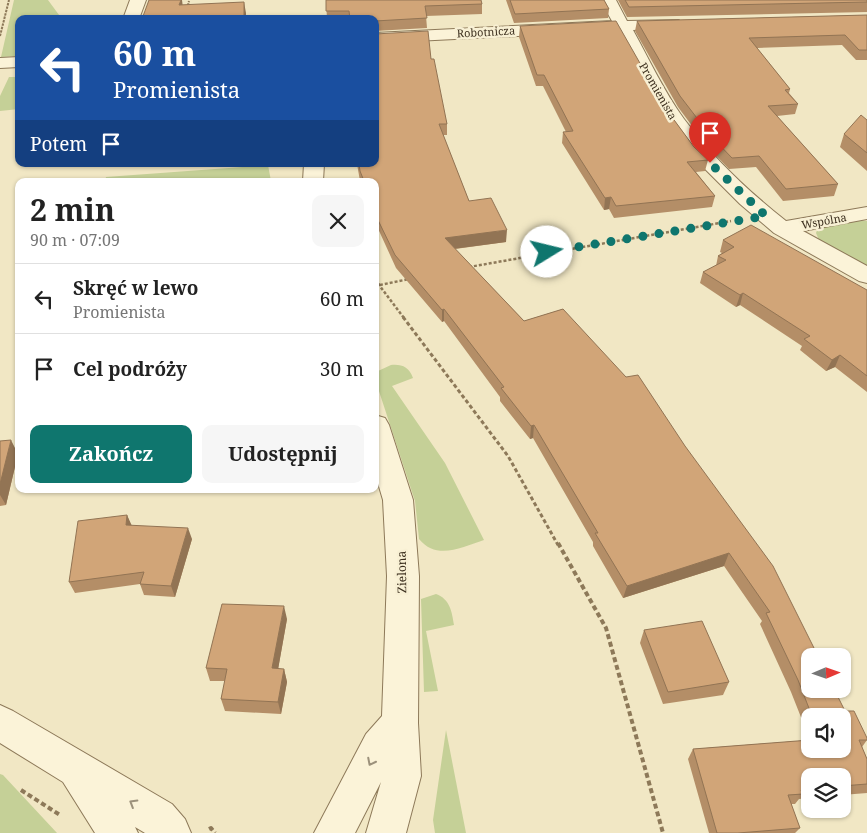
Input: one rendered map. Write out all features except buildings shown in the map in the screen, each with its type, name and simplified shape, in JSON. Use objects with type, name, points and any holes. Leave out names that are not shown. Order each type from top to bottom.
[{"type":"street","points":[[132,15],[138,0]]},
{"type":"street","name":"Promienista","points":[[608,0],[674,120],[700,153],[720,174],[774,222],[867,276]]},
{"type":"street","name":"Robotnicza","points":[[379,38],[690,22]]},
{"type":"street","points":[[0,63],[15,62]]},
{"type":"street","name":"Wspólna","points":[[774,222],[867,213]]},
{"type":"street","name":"Zielona","points":[[379,437],[392,478],[401,523],[403,576],[400,723],[402,776],[386,833]]},
{"type":"street","points":[[0,723],[158,818],[171,833]]},
{"type":"street","points":[[334,833],[379,747],[400,723]]},
{"type":"street","points":[[76,769],[118,833]]},
{"type":"path","points":[[0,36],[10,0]]},
{"type":"path","points":[[186,10],[189,1]]},
{"type":"path","points":[[463,268],[547,252],[774,222]]},
{"type":"path","points":[[379,285],[417,278]]},
{"type":"path","points":[[379,288],[508,456],[606,628],[663,833]]},
{"type":"path","points":[[22,790],[61,817]]},
{"type":"green space","points":[[14,0],[48,0],[59,15],[15,15],[15,56],[1,57]]},
{"type":"green space","points":[[9,77],[15,77],[15,109],[0,111],[0,96]]},
{"type":"green space","points":[[241,167],[268,167],[270,178],[106,178]]},
{"type":"green space","points":[[857,220],[867,221],[867,266],[819,240],[816,233],[818,228]]},
{"type":"green space","points":[[391,365],[399,365],[405,367],[411,374],[413,378],[392,386],[445,463],[484,540],[459,549],[442,551],[426,546],[419,539],[415,501],[379,391],[379,371]]},
{"type":"green space","points":[[436,594],[441,596],[447,603],[454,625],[426,631],[438,691],[424,692],[421,599]]},
{"type":"green space","points":[[446,730],[466,833],[435,833],[433,820]]},
{"type":"green space","points":[[0,774],[3,775],[57,833],[0,833]]},
{"type":"route","points":[[547,252],[766,216],[710,163]]}]
